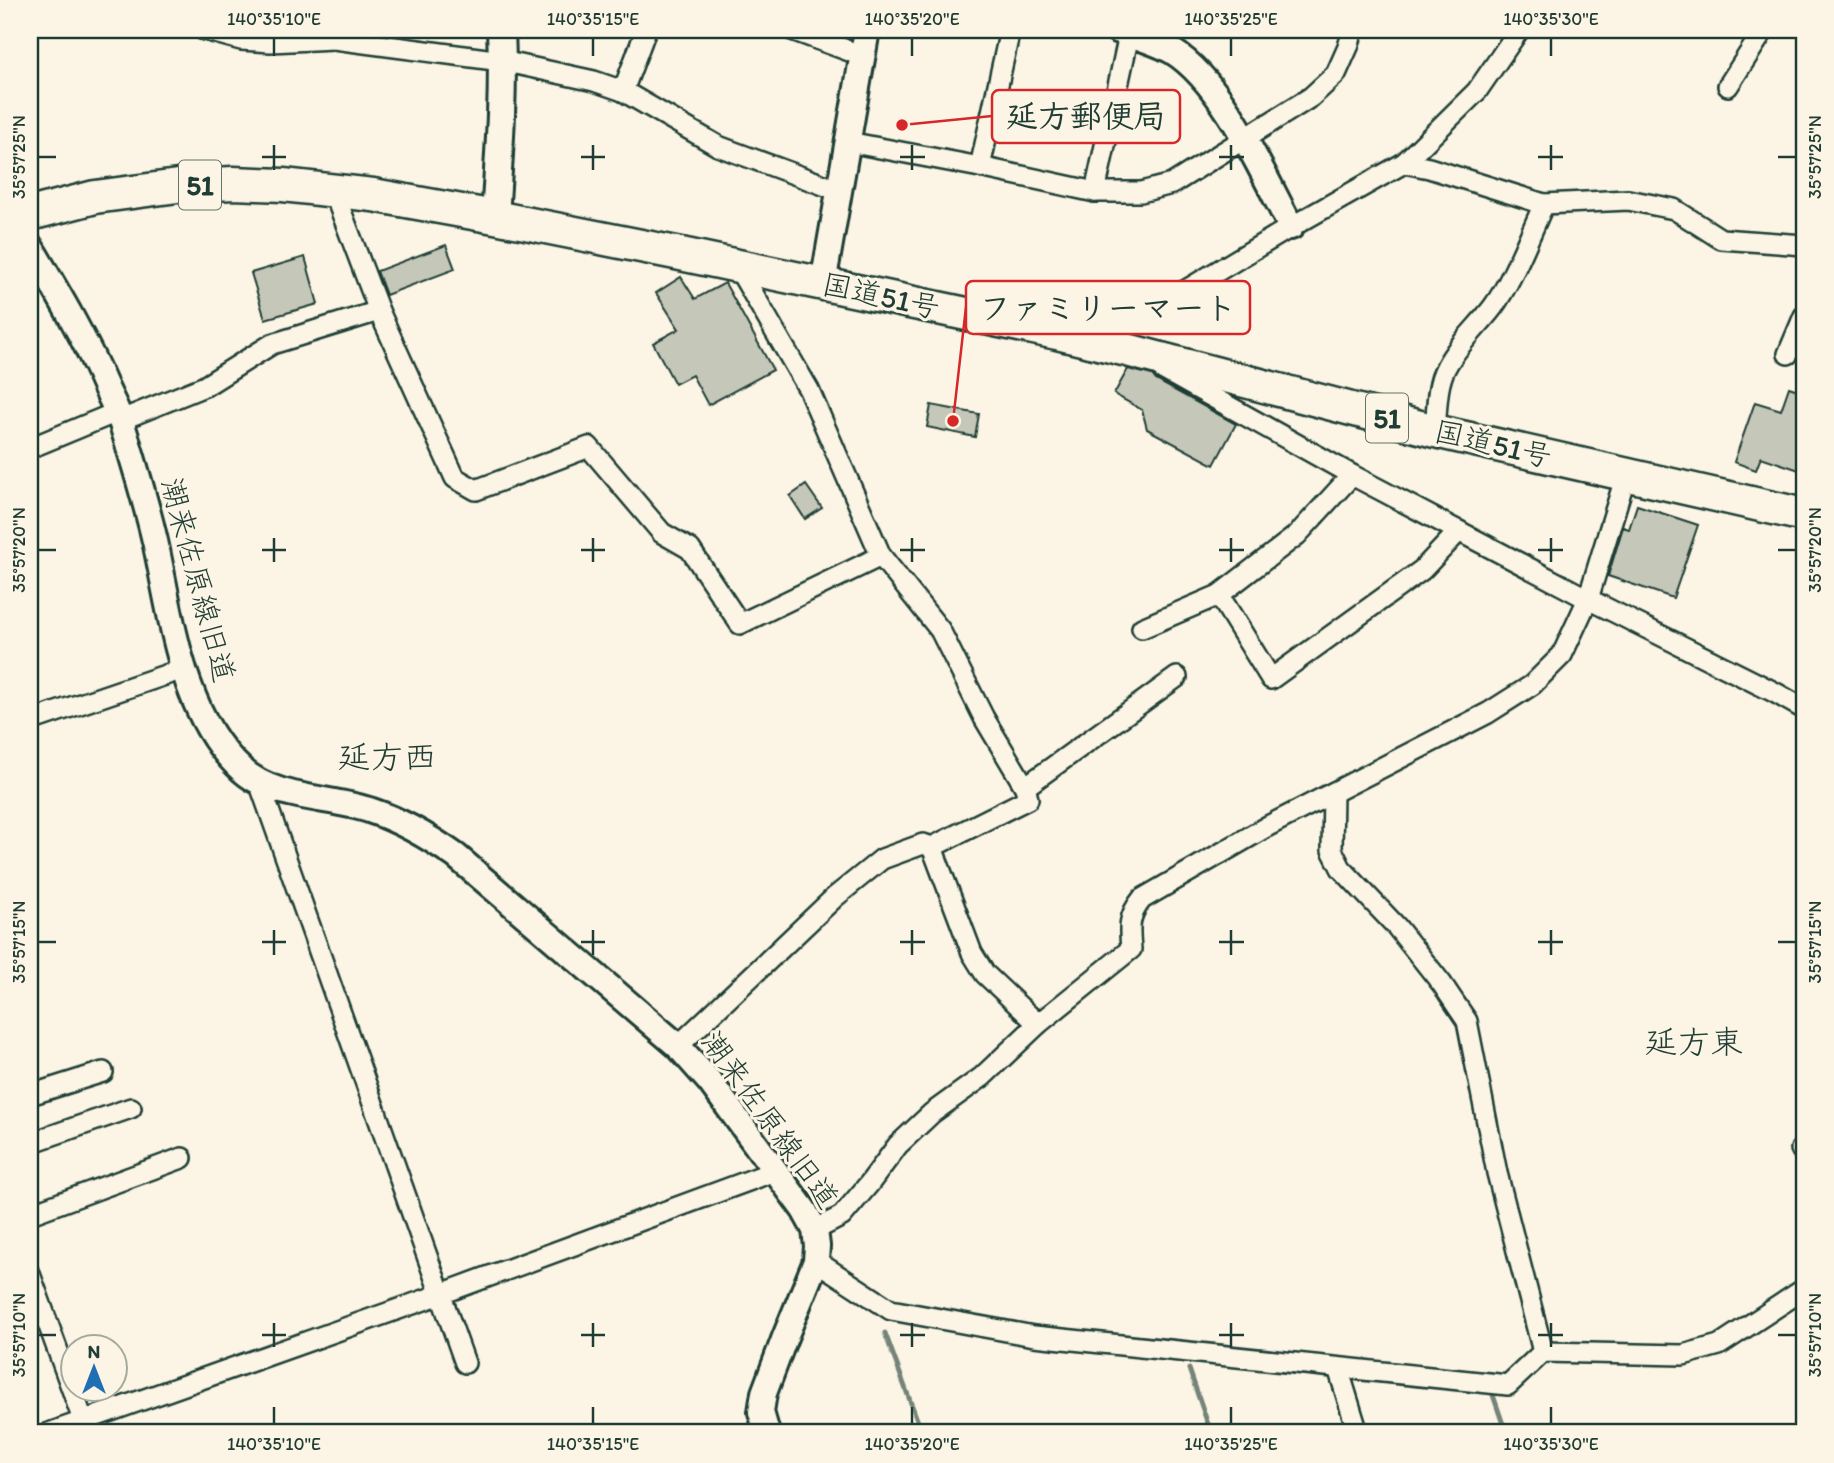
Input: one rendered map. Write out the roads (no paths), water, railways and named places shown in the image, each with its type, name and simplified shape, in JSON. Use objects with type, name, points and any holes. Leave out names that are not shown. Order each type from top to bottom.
[{"type":"highway","name":"国道51号","points":[[30,214],[95,197],[178,186],[233,183],[333,190],[495,217],[737,265],[1093,341],[1435,431],[1804,515]]},
{"type":"main road","points":[[495,217],[501,126],[501,30]]},
{"type":"street","points":[[204,30],[241,40],[270,42],[334,38],[502,61],[594,81],[623,91],[718,146],[840,191]]},
{"type":"street","points":[[623,91],[646,30]]},
{"type":"street","points":[[792,30],[863,56]]},
{"type":"street","points":[[823,284],[867,30]]},
{"type":"street","points":[[980,167],[1010,30]]},
{"type":"street","points":[[848,142],[1095,192],[1141,192],[1171,184],[1311,97],[1336,74],[1353,30]]},
{"type":"street","points":[[1093,341],[1143,316],[1404,163],[1477,91],[1518,30]]},
{"type":"street","points":[[1728,86],[1764,30]]},
{"type":"street","points":[[1095,192],[1125,31],[1171,51],[1196,70],[1214,91],[1244,138],[1291,227]]},
{"type":"street","points":[[1404,163],[1429,168],[1544,204],[1628,200],[1674,209],[1721,239],[1804,245]]},
{"type":"street","points":[[333,190],[379,311],[455,478],[476,490],[589,447],[662,533],[690,549],[740,624],[881,556]]},
{"type":"street","points":[[1435,431],[1440,384],[1445,368],[1494,306],[1544,204]]},
{"type":"street","name":"潮来佐原線旧道","points":[[30,246],[98,369],[119,416],[146,506],[183,669],[213,734],[228,754],[242,770],[259,782],[280,790],[372,811],[429,837],[456,856],[678,1046],[710,1083],[804,1210],[815,1230],[816,1261],[764,1393],[761,1412],[767,1433]]},
{"type":"street","points":[[678,1046],[835,897],[882,859],[923,844],[932,847],[1028,799],[1025,787],[984,718],[940,630],[881,556],[809,390],[737,265]]},
{"type":"street","points":[[30,448],[205,386],[272,344],[379,311]]},
{"type":"street","points":[[1788,354],[1804,316]]},
{"type":"street","points":[[1127,350],[1352,475],[1804,709]]},
{"type":"street","points":[[1142,628],[1219,595],[1297,535],[1352,475]]},
{"type":"street","points":[[815,1230],[842,1216],[898,1145],[932,1113],[982,1077],[1038,1024],[1131,949],[1129,930],[1132,911],[1142,899],[1268,826],[1488,713],[1532,685],[1562,655],[1588,599],[1626,475]]},
{"type":"street","points":[[1219,595],[1271,679],[1422,570],[1459,531]]},
{"type":"street","points":[[30,721],[183,669]]},
{"type":"street","points":[[1025,787],[1177,677]]},
{"type":"street","points":[[259,782],[465,1363]]},
{"type":"street","points":[[1333,793],[1332,850],[1341,868],[1396,926],[1442,984],[1466,1021],[1497,1173],[1543,1352]]},
{"type":"street","points":[[932,847],[972,953],[985,974],[1038,1024]]},
{"type":"street","points":[[30,1095],[103,1072]]},
{"type":"street","points":[[30,1143],[131,1108]]},
{"type":"street","points":[[1804,1146],[1801,1149],[1804,1153]]},
{"type":"street","points":[[30,1214],[182,1158]]},
{"type":"street","points":[[49,1433],[86,1427],[775,1171]]},
{"type":"street","points":[[816,1261],[891,1310],[1034,1336],[1508,1385],[1543,1352],[1683,1356],[1719,1345],[1804,1289]]},
{"type":"street","points":[[30,1274],[86,1427]]},
{"type":"street","points":[[1338,1368],[1358,1433]]},
{"type":"waterway","points":[[885,1333],[922,1433]]},
{"type":"waterway","points":[[1189,1369],[1211,1433]]},
{"type":"waterway","points":[[1488,1391],[1492,1392],[1506,1433]]},
{"type":"place","name":"延方郵便局","points":[[902,125]]},
{"type":"place","name":"ファミリーマート","points":[[953,421]]},
{"type":"district","name":"延方西","points":[[387,756]]},
{"type":"district","name":"延方東","points":[[1694,1041]]}]
